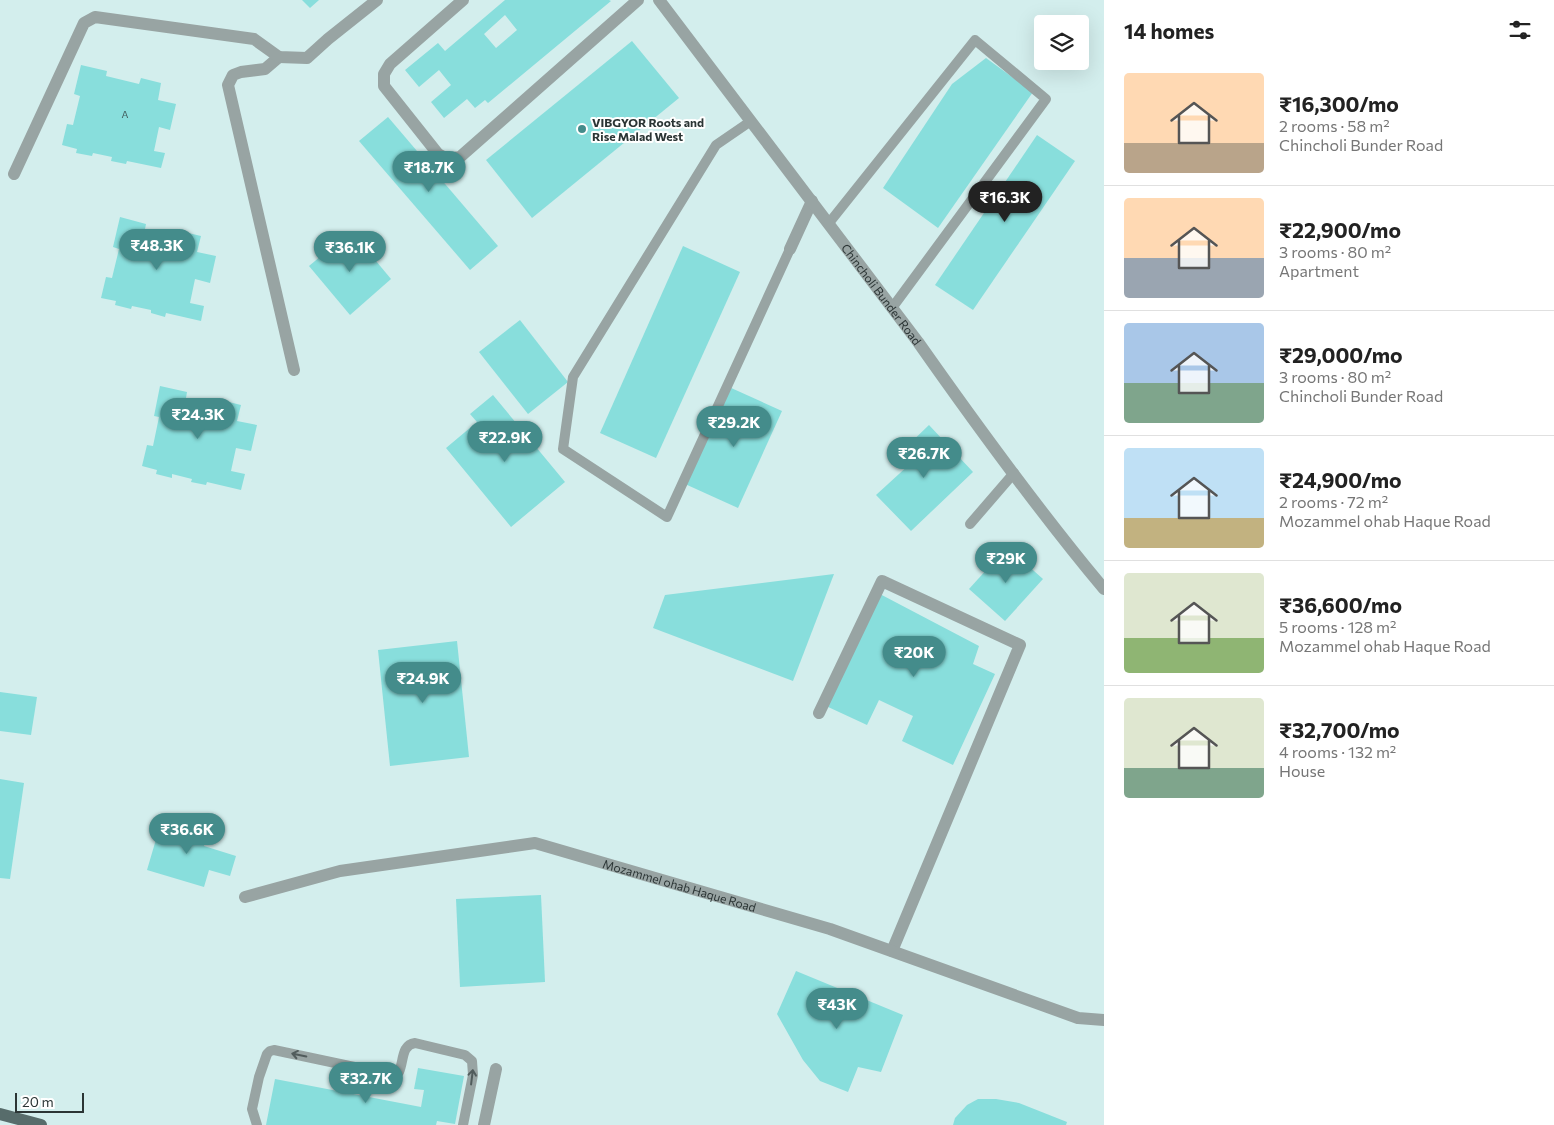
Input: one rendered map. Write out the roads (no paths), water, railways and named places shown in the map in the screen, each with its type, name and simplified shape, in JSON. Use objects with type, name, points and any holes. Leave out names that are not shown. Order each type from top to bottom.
[{"type":"main road","points":[[0,1114],[41,1125]]},
{"type":"street","points":[[14,174],[84,23],[95,17],[254,39],[279,57],[307,58],[377,0]]},
{"type":"street","points":[[464,0],[390,64],[384,74],[384,86],[438,154],[447,160],[460,157],[638,0]]},
{"type":"street","name":"Chincholi Bunder Road","points":[[659,0],[829,223],[1068,546],[1104,589]]},
{"type":"street","points":[[279,57],[264,69],[233,75],[228,85],[294,370]]},
{"type":"street","points":[[790,249],[812,201]]},
{"type":"street","points":[[819,713],[882,581],[1020,645],[892,951]]},
{"type":"street","name":"Mozammel ohab Haque Road","points":[[245,897],[340,871],[535,842],[830,929],[1078,1018],[1104,1020]]},
{"type":"street","points":[[484,1125],[496,1069]]},
{"type":"lane","points":[[829,223],[974,40],[1046,99],[892,308]]},
{"type":"lane","points":[[751,121],[716,145],[573,377],[563,449],[667,517],[790,249]]},
{"type":"lane","points":[[970,524],[1014,473]]},
{"type":"lane","points":[[257,1125],[252,1109],[259,1077],[267,1054],[270,1051],[274,1050],[392,1075],[399,1072],[405,1049],[411,1043],[415,1043],[465,1055],[472,1061],[472,1075],[462,1125]]},
{"type":"place","name":"VIBGYOR Roots and Rise Malad West","points":[[582,129]]}]
